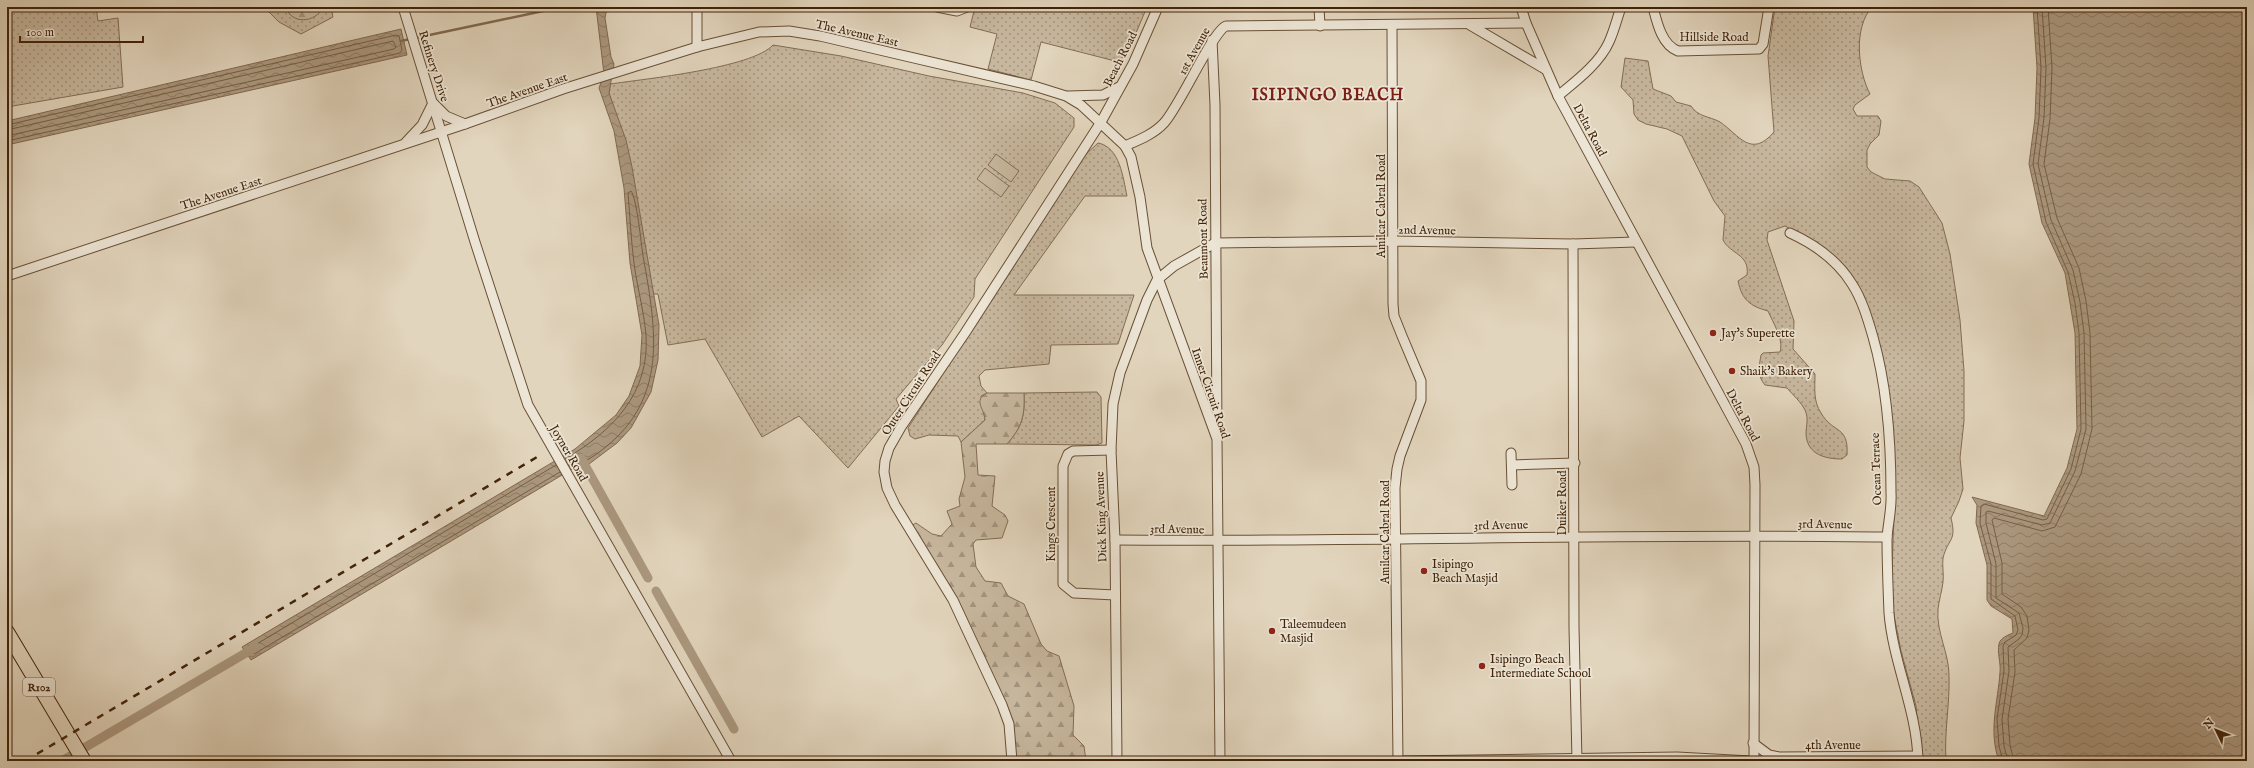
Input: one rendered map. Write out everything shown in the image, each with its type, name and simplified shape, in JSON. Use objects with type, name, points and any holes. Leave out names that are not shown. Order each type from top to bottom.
[{"type":"main road","name":"R102","points":[[7,632],[84,761]]},
{"type":"street","name":"Refinery Drive","points":[[403,7],[442,132]]},
{"type":"street","points":[[697,7],[697,47]]},
{"type":"street","points":[[937,7],[957,11],[967,7]]},
{"type":"street","name":"Beach Road","points":[[1101,122],[1133,64],[1158,7]]},
{"type":"street","points":[[1319,7],[1320,26]]},
{"type":"street","name":"Delta Road","points":[[1521,7],[1545,69],[1558,96],[1746,444],[1754,467],[1753,761]]},
{"type":"street","points":[[1558,96],[1583,76],[1609,43],[1622,7]]},
{"type":"street","name":"Hillside Road","points":[[1653,7],[1663,38],[1672,49],[1678,51],[1759,49],[1763,44],[1769,7]]},
{"type":"street","name":"1st Avenue","points":[[1125,146],[1154,132],[1164,123],[1179,103],[1212,40],[1222,28],[1230,25],[1320,26],[1526,23]]},
{"type":"street","points":[[1469,24],[1545,69]]},
{"type":"street","name":"Amilcar Cabral Road","points":[[1392,25],[1394,316],[1422,381],[1421,400],[1397,469],[1398,761]]},
{"type":"street","name":"The Avenue East","points":[[7,276],[442,132],[563,89],[697,47],[759,32],[789,31],[820,36],[1013,81],[1066,96],[1081,104],[1101,122]]},
{"type":"street","name":"Beaumont Road","points":[[1212,40],[1215,105],[1217,439]]},
{"type":"street","points":[[1066,96],[1103,95],[1120,86]]},
{"type":"street","points":[[404,144],[422,125],[433,104],[446,116],[465,124]]},
{"type":"street","name":"Inner Circuit Road","points":[[1101,122],[1125,146],[1135,171],[1146,246],[1157,280],[1217,439],[1222,760]]},
{"type":"street","name":"Outer Circuit Road","points":[[1012,761],[1009,724],[1002,705],[953,600],[895,505],[887,488],[884,472],[885,461],[889,448],[901,427],[965,332],[1101,122]]},
{"type":"street","name":"Joyner Road","points":[[442,132],[528,405],[731,761]]},
{"type":"street","name":"Ocean Terrace","points":[[1790,234],[1821,252],[1841,269],[1853,285],[1868,321],[1880,365],[1886,410],[1892,495],[1887,537],[1891,625],[1910,710],[1918,759]]},
{"type":"street","name":"2nd Avenue","points":[[1157,280],[1174,266],[1216,243],[1393,241],[1573,244],[1636,242]]},
{"type":"street","name":"Duiker Road","points":[[1573,244],[1574,627],[1577,760]]},
{"type":"street","name":"Dick King Avenue","points":[[1117,761],[1115,540],[1112,450],[1115,389],[1147,300],[1157,280]]},
{"type":"street","name":"Kings Crescent","points":[[1112,450],[1074,451],[1065,458],[1063,466],[1064,584],[1074,592],[1115,595]]},
{"type":"street","points":[[1511,453],[1512,485]]},
{"type":"street","points":[[1512,465],[1574,463]]},
{"type":"street","name":"3rd Avenue","points":[[1115,540],[1219,541],[1753,535],[1887,537]]},
{"type":"street","name":"4th Avenue","points":[[1753,743],[1769,755],[1779,757],[1918,759]]},
{"type":"street","points":[[1402,761],[1577,760],[1677,757],[1753,761]]},
{"type":"green space","points":[[7,7],[96,7],[98,21],[118,18],[123,87],[7,107]]},
{"type":"green space","points":[[270,7],[286,7],[287,11],[298,19],[322,10],[323,7],[331,7],[333,17],[301,34],[279,22],[267,10]]},
{"type":"green space","points":[[286,7],[323,7],[315,16],[304,20],[293,17]]},
{"type":"green space","points":[[975,7],[1147,7],[1130,47],[1119,62],[1041,42],[1031,80],[988,69],[997,34],[970,27]]},
{"type":"green space","points":[[1775,7],[1872,7],[1862,26],[1859,50],[1863,74],[1870,94],[1855,105],[1853,109],[1857,116],[1878,116],[1881,121],[1879,135],[1870,144],[1867,150],[1867,167],[1871,172],[1885,179],[1910,181],[1919,187],[1942,223],[1950,254],[1960,320],[1964,371],[1964,421],[1960,458],[1963,489],[1951,518],[1953,532],[1943,558],[1943,582],[1938,609],[1939,626],[1947,659],[1949,675],[1946,761],[1921,761],[1916,706],[1901,651],[1893,610],[1892,571],[1894,513],[1892,432],[1859,290],[1797,233],[1785,226],[1768,232],[1767,240],[1794,321],[1793,349],[1815,374],[1815,389],[1818,408],[1826,420],[1843,434],[1847,445],[1847,455],[1842,459],[1824,457],[1814,451],[1807,441],[1806,413],[1799,401],[1787,388],[1765,385],[1762,382],[1759,367],[1761,355],[1763,353],[1780,352],[1781,342],[1768,311],[1756,307],[1745,298],[1742,293],[1738,281],[1747,275],[1746,263],[1743,258],[1726,245],[1723,240],[1725,216],[1714,201],[1682,136],[1667,129],[1646,124],[1638,120],[1634,114],[1633,100],[1621,87],[1625,58],[1648,61],[1653,89],[1671,96],[1676,102],[1691,106],[1700,114],[1720,122],[1746,142],[1759,144],[1766,140],[1774,132],[1768,56]]},
{"type":"green space","points":[[773,45],[841,56],[929,76],[1023,93],[1055,103],[1074,118],[1074,127],[975,279],[974,297],[942,345],[896,399],[899,406],[848,468],[799,416],[762,437],[705,339],[668,345],[658,294],[653,294],[616,116],[609,93],[610,84],[671,76],[721,66],[744,60],[761,53]]},
{"type":"green space","points":[[1098,143],[1111,150],[1116,157],[1122,172],[1127,196],[1085,196],[1014,295],[1134,295],[1118,344],[1051,345],[1049,364],[985,370],[979,376],[981,386],[987,393],[981,396],[985,420],[961,442],[958,436],[929,435],[915,439],[910,436],[908,428],[1083,157]]},
{"type":"green space","points":[[996,154],[1019,171],[1011,182],[988,165]]},
{"type":"green space","points":[[985,168],[1009,186],[1001,197],[977,179]]},
{"type":"green space","points":[[1097,392],[1101,397],[1102,443],[1096,445],[1007,444],[1022,421],[1024,393]]},
{"type":"green space","points":[[987,393],[1024,393],[1024,408],[1022,421],[1007,444],[976,444],[978,475],[995,476],[992,506],[1005,515],[1008,521],[1002,538],[976,540],[973,544],[976,567],[985,581],[1001,583],[1008,596],[1024,604],[1041,644],[1047,651],[1059,656],[1074,706],[1073,735],[1084,746],[1086,761],[1014,761],[1009,720],[911,526],[916,523],[932,534],[941,536],[952,524],[947,511],[960,506],[959,499],[965,477],[961,442],[985,420],[980,402],[983,396]]},
{"type":"water","points":[[596,7],[607,7],[605,18],[611,57],[614,64],[609,93],[626,140],[632,167],[659,325],[658,360],[651,392],[631,428],[617,443],[589,464],[579,465],[251,660],[242,647],[575,449],[616,415],[629,396],[640,366],[642,335],[630,263],[624,188],[614,131],[599,88],[604,74]]},
{"type":"water","points":[[2033,7],[2247,7],[2247,761],[1999,761],[1994,738],[1994,727],[2000,672],[1999,647],[2001,640],[2004,637],[2013,633],[2012,619],[1991,606],[1987,600],[1987,565],[1976,523],[1977,505],[1972,497],[2044,516],[2067,468],[2077,429],[2075,333],[2065,273],[2042,223],[2029,164],[2035,118],[2037,68]]},
{"type":"water","points":[[401,29],[407,55],[7,145],[7,121]]},
{"type":"waterway","points":[[401,41],[562,7]]},
{"type":"waterway","points":[[581,458],[648,578]]},
{"type":"waterway","points":[[656,591],[734,729]]},
{"type":"waterway","points":[[62,761],[256,647]]},
{"type":"railway","points":[[25,761],[537,457]]},
{"type":"place","name":"Jay's Superette","points":[[1713,333]]},
{"type":"place","name":"Shaik's Bakery","points":[[1732,371]]},
{"type":"place","name":"Isipingo Beach Masjid","points":[[1424,571]]},
{"type":"place","name":"Taleemudeen Masjid","points":[[1272,631]]},
{"type":"place","name":"Isipingo Beach Intermediate School","points":[[1482,666]]},
{"type":"district","name":"ISIPINGO BEACH","points":[[1328,94]]}]
